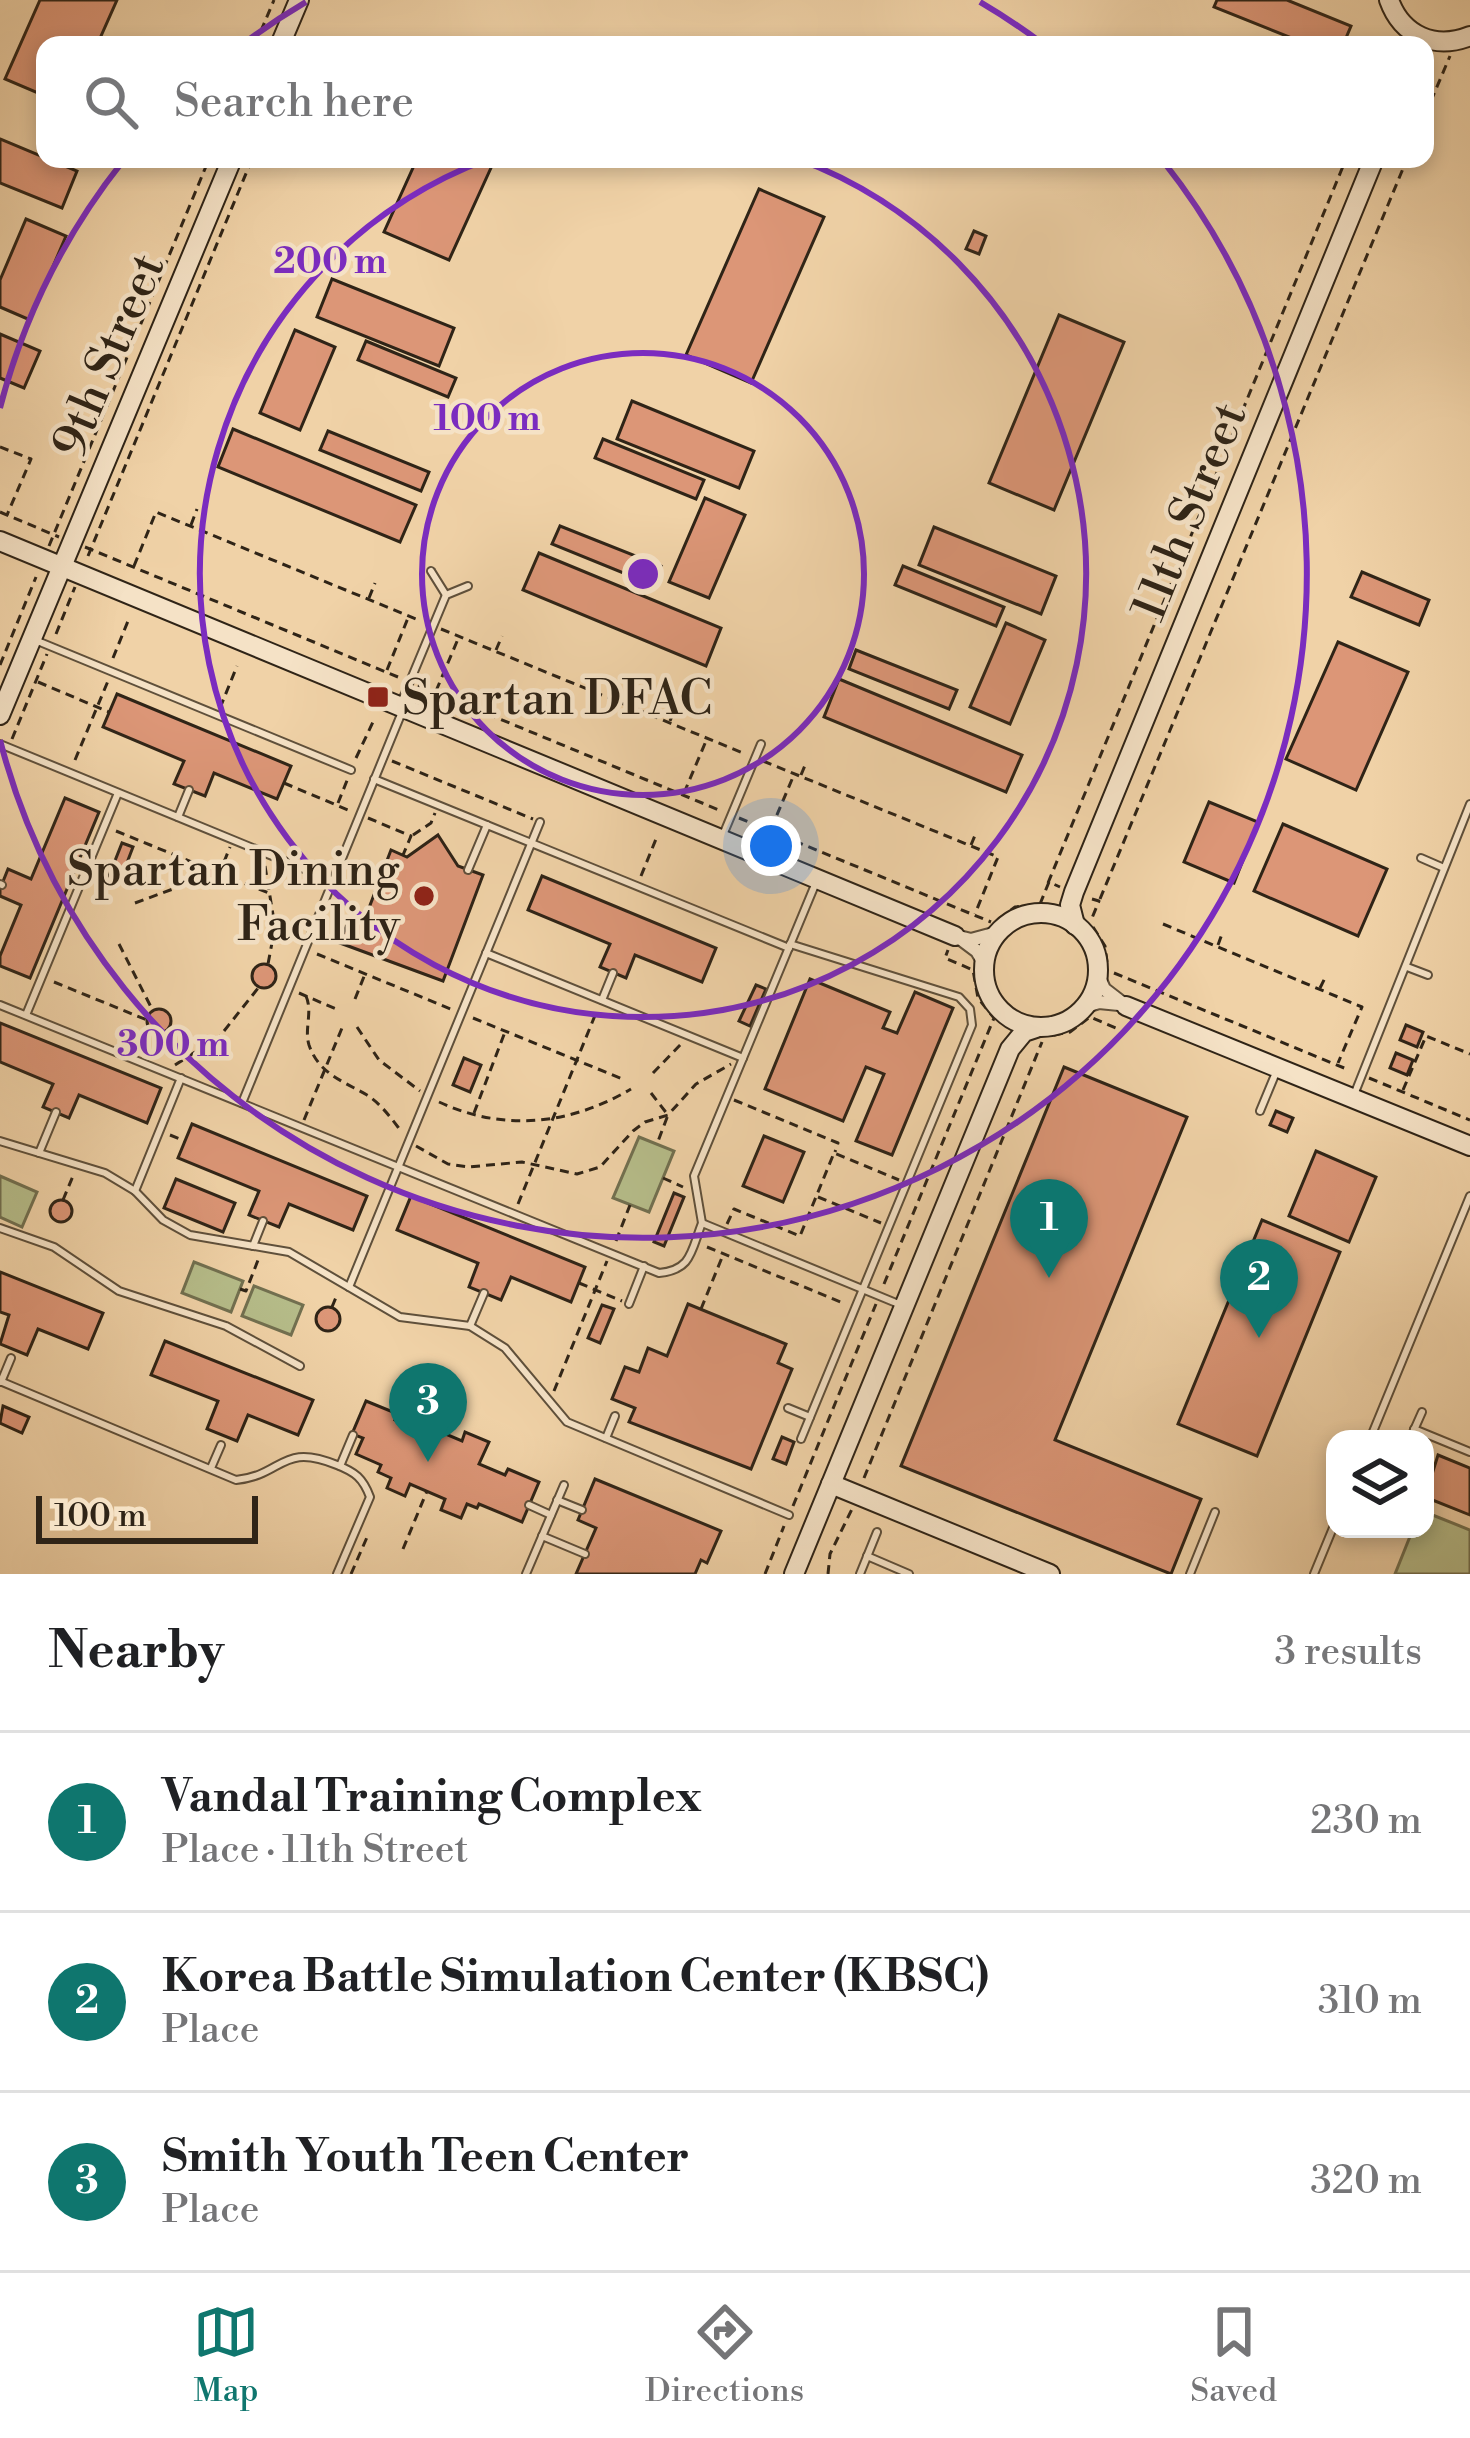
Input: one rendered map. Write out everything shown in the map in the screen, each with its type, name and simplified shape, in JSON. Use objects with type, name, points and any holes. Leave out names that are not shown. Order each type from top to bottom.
[{"type":"main road","points":[[284,36],[298,0]]},
{"type":"main road","points":[[1389,0],[1409,36]]},
{"type":"main road","points":[[1438,48],[1470,36]]},
{"type":"main road","name":"9th Street","points":[[0,715],[31,638],[52,563],[228,168]]},
{"type":"main road","name":"11th Street","points":[[1074,892],[1370,168]]},
{"type":"main road","points":[[0,541],[955,936]]},
{"type":"main road","points":[[1010,1049],[1005,1015],[988,993],[984,963],[997,933],[1022,916],[1059,910],[1074,892]]},
{"type":"main road","points":[[794,1574],[1010,1049],[1024,1032],[1064,1023],[1085,1006],[1098,976],[1092,944],[1076,925],[1070,905],[1074,892]]},
{"type":"main road","points":[[1048,914],[1076,925]]},
{"type":"main road","points":[[1126,1006],[1470,1146]]},
{"type":"main road","points":[[1005,1015],[1036,1028]]},
{"type":"main road","points":[[831,1484],[1050,1574]]},
{"type":"street","points":[[955,936],[971,940],[997,933]]},
{"type":"street","points":[[955,936],[977,951],[984,963]]},
{"type":"street","points":[[1098,976],[1104,989],[1126,1006]]},
{"type":"street","points":[[1085,1006],[1108,1001],[1126,1006]]},
{"type":"lane","points":[[431,571],[446,595]]},
{"type":"lane","points":[[242,1103],[446,595],[468,586]]},
{"type":"lane","points":[[31,638],[351,770]]},
{"type":"lane","points":[[721,839],[761,744]]},
{"type":"lane","points":[[4,746],[333,880]]},
{"type":"lane","points":[[374,779],[789,946],[959,997],[970,1010],[972,1025],[801,1439]]},
{"type":"lane","points":[[178,817],[189,790]]},
{"type":"lane","points":[[26,1015],[118,793]]},
{"type":"lane","points":[[1352,1099],[1470,804]]},
{"type":"lane","points":[[345,1285],[540,822]]},
{"type":"lane","points":[[468,870],[487,825]]},
{"type":"lane","points":[[1421,859],[1444,868]]},
{"type":"lane","points":[[0,1005],[658,1273],[678,1271],[702,1223],[694,1176],[817,879]]},
{"type":"lane","points":[[486,953],[743,1058]]},
{"type":"lane","points":[[1407,967],[1428,976]]},
{"type":"lane","points":[[602,1000],[613,973]]},
{"type":"lane","points":[[1260,1112],[1277,1069]]},
{"type":"lane","points":[[135,1191],[182,1078]]},
{"type":"lane","points":[[39,1153],[56,1112]]},
{"type":"lane","points":[[0,1142],[78,1163],[135,1191],[163,1220],[190,1235],[289,1252],[400,1317],[470,1326],[505,1348],[566,1422],[789,1515]]},
{"type":"lane","points":[[1374,1430],[1470,1196]]},
{"type":"lane","points":[[253,1246],[263,1221]]},
{"type":"lane","points":[[702,1223],[904,1306]]},
{"type":"lane","points":[[0,1228],[54,1247],[118,1292],[226,1326],[300,1366]]},
{"type":"lane","points":[[629,1304],[644,1266]]},
{"type":"lane","points":[[470,1326],[484,1293]]},
{"type":"lane","points":[[11,1358],[0,1382],[236,1480],[250,1479],[307,1454],[356,1472],[370,1497],[337,1574]]},
{"type":"lane","points":[[788,1408],[810,1417]]},
{"type":"lane","points":[[1421,1412],[1414,1429],[1470,1452]]},
{"type":"lane","points":[[606,1438],[615,1416]]},
{"type":"lane","points":[[340,1466],[353,1435]]},
{"type":"lane","points":[[211,1468],[221,1445]]},
{"type":"lane","points":[[526,1574],[564,1485]]},
{"type":"lane","points":[[557,1500],[582,1510]]},
{"type":"lane","points":[[530,1505],[551,1515]]},
{"type":"lane","points":[[1190,1574],[1215,1512]]},
{"type":"lane","points":[[860,1574],[877,1532]]},
{"type":"lane","points":[[542,1536],[585,1554]]},
{"type":"lane","points":[[1314,1574],[1329,1538]]},
{"type":"lane","points":[[867,1556],[909,1574]]},
{"type":"path","points":[[260,36],[274,0]]},
{"type":"path","points":[[0,665],[63,538],[205,168]]},
{"type":"path","points":[[4,746],[36,682],[248,168]]},
{"type":"path","points":[[0,512],[993,923],[1015,907],[1040,904],[1342,168]]},
{"type":"path","points":[[1403,168],[1090,922],[1105,946],[1107,970],[1470,1120]]},
{"type":"path","points":[[0,447],[31,459],[7,515]]},
{"type":"path","points":[[190,526],[197,509]]},
{"type":"path","points":[[133,567],[156,512],[998,857],[974,915]]},
{"type":"path","points":[[368,599],[375,583]]},
{"type":"path","points":[[386,672],[409,616]]},
{"type":"path","points":[[70,773],[128,621]]},
{"type":"path","points":[[436,692],[459,636]]},
{"type":"path","points":[[495,651],[502,636]]},
{"type":"path","points":[[217,715],[237,666]]},
{"type":"path","points":[[36,682],[110,712]]},
{"type":"path","points":[[669,723],[675,708]]},
{"type":"path","points":[[684,795],[707,738]]},
{"type":"path","points":[[383,758],[540,822]]},
{"type":"path","points":[[801,776],[806,763]]},
{"type":"path","points":[[770,831],[794,774]]},
{"type":"path","points":[[411,836],[431,823],[438,805]]},
{"type":"path","points":[[104,826],[208,873],[135,903]]},
{"type":"path","points":[[970,846],[976,833]]},
{"type":"path","points":[[636,886],[656,838]]},
{"type":"path","points":[[224,862],[233,840]]},
{"type":"path","points":[[262,852],[275,927],[268,964]]},
{"type":"path","points":[[231,878],[272,894]]},
{"type":"path","points":[[1049,882],[1099,902]]},
{"type":"path","points":[[764,1574],[994,1018],[979,998],[973,970],[945,958],[964,911]]},
{"type":"path","points":[[1163,924],[1362,1007],[1337,1065]]},
{"type":"path","points":[[1217,946],[1222,934]]},
{"type":"path","points":[[119,944],[153,1011]]},
{"type":"path","points":[[355,999],[365,974]]},
{"type":"path","points":[[41,977],[147,1020]]},
{"type":"path","points":[[1320,989],[1324,978]]},
{"type":"path","points":[[828,1574],[830,1554],[1045,1036],[1070,1032],[1090,1018],[1116,1028],[1136,982]]},
{"type":"path","points":[[162,1071],[220,1036],[259,987]]},
{"type":"path","points":[[288,989],[336,1009]]},
{"type":"path","points":[[306,996],[310,1004],[308,1041],[325,1071],[380,1105],[409,1141],[448,1164],[534,1163],[577,1174],[601,1167],[633,1130],[668,1115]]},
{"type":"path","points":[[514,1213],[602,1000]]},
{"type":"path","points":[[357,1027],[379,1060],[428,1096],[502,1121],[553,1120],[598,1107],[631,1089]]},
{"type":"path","points":[[301,1127],[342,1028]]},
{"type":"path","points":[[473,1114],[506,1031]]},
{"type":"path","points":[[653,1073],[687,1035]]},
{"type":"path","points":[[1402,1092],[1426,1036],[1470,1054]]},
{"type":"path","points":[[657,1144],[668,1115],[696,1084],[743,1058]]},
{"type":"path","points":[[650,1093],[668,1115]]},
{"type":"path","points":[[724,1232],[734,1209],[800,1236],[838,1143],[727,1097]]},
{"type":"path","points":[[160,1131],[185,1141]]},
{"type":"path","points":[[834,1153],[907,1183]]},
{"type":"path","points":[[63,1200],[78,1163]]},
{"type":"path","points":[[663,1178],[695,1192]]},
{"type":"path","points":[[816,1196],[889,1226]]},
{"type":"path","points":[[549,1403],[630,1205]]},
{"type":"path","points":[[694,1242],[855,1308]]},
{"type":"path","points":[[246,1291],[263,1248]]},
{"type":"path","points":[[700,1309],[724,1254]]},
{"type":"path","points":[[579,1283],[629,1304]]},
{"type":"path","points":[[332,1307],[345,1285]]},
{"type":"path","points":[[403,1549],[427,1491]]},
{"type":"path","points":[[351,1574],[368,1535]]},
{"type":"green space","points":[[639,1137],[674,1151],[649,1212],[613,1198]]},
{"type":"green space","points":[[0,1176],[37,1192],[22,1227],[0,1217]]},
{"type":"green space","points":[[194,1262],[243,1281],[231,1312],[182,1293]]},
{"type":"green space","points":[[254,1286],[303,1305],[291,1335],[242,1316]]},
{"type":"green space","points":[[1434,1516],[1470,1530],[1470,1574],[1395,1574],[1409,1538],[1434,1538]]},
{"type":"building","points":[[40,0],[117,0],[101,36],[36,36],[36,92],[5,79]]},
{"type":"building","points":[[1217,0],[1287,0],[1351,26],[1347,36],[1286,36],[1214,7]]},
{"type":"building","points":[[0,139],[36,154],[36,168],[77,171],[62,208],[0,183]]},
{"type":"building","points":[[413,168],[491,168],[449,260],[384,232]]},
{"type":"building","points":[[759,189],[824,217],[751,383],[686,355]]},
{"type":"building","points":[[26,219],[66,236],[30,320],[0,307],[0,280]]},
{"type":"building","points":[[974,231],[986,236],[979,254],[966,249]]},
{"type":"building","points":[[332,279],[454,328],[439,366],[317,317]]},
{"type":"building","points":[[1059,315],[1124,342],[1054,510],[989,483]]},
{"type":"building","points":[[295,330],[335,347],[300,430],[260,413]]},
{"type":"building","points":[[0,334],[40,351],[24,388],[0,378]]},
{"type":"building","points":[[366,341],[456,378],[448,397],[358,360]]},
{"type":"building","points":[[632,401],[754,451],[739,488],[617,439]]},
{"type":"building","points":[[233,429],[416,505],[400,542],[218,467]]},
{"type":"building","points":[[328,431],[429,472],[421,491],[320,450]]},
{"type":"building","points":[[603,439],[704,480],[696,499],[595,458]]},
{"type":"building","points":[[705,498],[745,515],[709,598],[669,582]]},
{"type":"building","points":[[560,526],[661,566],[653,585],[552,544]]},
{"type":"building","points":[[934,527],[1056,576],[1041,614],[919,565]]},
{"type":"building","points":[[539,553],[721,628],[706,666],[523,590]]},
{"type":"building","points":[[903,566],[1004,607],[996,626],[895,585]]},
{"type":"building","points":[[1362,572],[1429,600],[1419,625],[1351,597]]},
{"type":"building","points":[[1006,623],[1045,640],[1010,724],[970,707]]},
{"type":"building","points":[[1338,642],[1408,672],[1356,790],[1286,759]]},
{"type":"building","points":[[856,650],[957,690],[949,709],[849,669]]},
{"type":"building","points":[[839,679],[1022,755],[1006,792],[824,717]]},
{"type":"building","points":[[117,694],[291,766],[277,799],[214,773],[205,796],[174,784],[184,761],[103,727]]},
{"type":"building","points":[[65,798],[99,812],[30,978],[0,966],[21,905],[0,896],[0,889],[8,869],[31,879]]},
{"type":"building","points":[[1209,802],[1258,822],[1234,883],[1184,862]]},
{"type":"building","points":[[1283,824],[1387,869],[1358,936],[1254,891]]},
{"type":"building","name":"Spartan Dining Facility","points":[[438,835],[458,866],[483,875],[443,981],[340,943],[350,916],[364,921],[391,850],[407,857]]},
{"type":"building","points":[[122,843],[133,847],[120,881],[109,876]]},
{"type":"building","points":[[220,862],[229,865],[229,883],[220,886],[211,883],[208,874],[211,865]]},
{"type":"building","points":[[542,876],[716,948],[702,982],[635,955],[626,978],[600,967],[610,944],[528,910]]},
{"type":"building","points":[[264,964],[273,967],[273,985],[264,988],[255,985],[252,976],[255,967]]},
{"type":"building","points":[[810,979],[890,1012],[883,1028],[897,1033],[915,992],[953,1008],[892,1155],[856,1141],[884,1074],[866,1067],[843,1121],[765,1089]]},
{"type":"building","points":[[756,985],[766,989],[750,1026],[739,1021]]},
{"type":"building","points":[[159,1009],[168,1012],[168,1030],[159,1033],[150,1030],[147,1021],[150,1012]]},
{"type":"building","points":[[0,1023],[161,1088],[147,1123],[79,1095],[69,1118],[43,1107],[53,1084],[0,1062]]},
{"type":"building","points":[[1406,1025],[1423,1032],[1417,1047],[1400,1040]]},
{"type":"building","points":[[1396,1053],[1413,1060],[1407,1075],[1390,1068]]},
{"type":"building","points":[[464,1058],[481,1065],[470,1092],[453,1085]]},
{"type":"building","points":[[1064,1067],[1187,1117],[1055,1440],[1201,1499],[1171,1574],[901,1466]]},
{"type":"building","points":[[1276,1111],[1293,1118],[1287,1132],[1270,1125]]},
{"type":"building","points":[[192,1124],[367,1196],[353,1230],[289,1204],[279,1227],[249,1215],[259,1191],[178,1158]]},
{"type":"building","points":[[764,1136],[804,1152],[783,1202],[743,1186]]},
{"type":"building","points":[[1316,1151],[1376,1177],[1349,1242],[1289,1216]]},
{"type":"building","points":[[176,1179],[235,1203],[223,1232],[164,1208]]},
{"type":"building","points":[[674,1193],[684,1197],[664,1246],[654,1242]]},
{"type":"building","points":[[411,1196],[585,1267],[571,1302],[511,1277],[501,1300],[469,1287],[478,1263],[397,1230]]},
{"type":"building","points":[[61,1200],[72,1211],[61,1222],[50,1211]]},
{"type":"building","points":[[1262,1220],[1340,1252],[1257,1456],[1178,1424]]},
{"type":"building","points":[[0,1272],[103,1313],[88,1349],[38,1329],[27,1355],[0,1344],[9,1315],[0,1312]]},
{"type":"building","points":[[688,1304],[786,1344],[778,1363],[792,1369],[751,1469],[629,1422],[635,1408],[612,1399],[625,1367],[639,1372],[648,1348],[667,1356]]},
{"type":"building","points":[[602,1305],[614,1309],[600,1343],[588,1338]]},
{"type":"building","points":[[328,1307],[337,1310],[337,1328],[328,1331],[319,1328],[316,1319],[319,1310]]},
{"type":"building","points":[[165,1341],[313,1400],[298,1435],[248,1415],[237,1441],[207,1429],[218,1401],[151,1375]]},
{"type":"building","points":[[366,1401],[398,1414],[395,1420],[414,1428],[421,1411],[447,1423],[443,1433],[462,1441],[465,1432],[489,1442],[479,1464],[539,1482],[522,1522],[479,1504],[477,1508],[467,1504],[461,1518],[441,1510],[445,1499],[410,1484],[405,1496],[387,1488],[391,1478],[378,1472],[381,1465],[356,1454],[363,1438],[352,1434]]},
{"type":"building","points":[[3,1406],[29,1417],[22,1433],[0,1423]]},
{"type":"building","points":[[782,1437],[794,1442],[786,1464],[773,1459]]},
{"type":"building","points":[[1438,1455],[1470,1468],[1470,1515],[1434,1501]]},
{"type":"building","points":[[595,1479],[721,1531],[707,1563],[701,1560],[695,1574],[576,1574],[596,1528],[578,1520]]},
{"type":"place","name":"Spartan DFAC","points":[[378,697]]},
{"type":"place","name":"Spartan Dining Facility","points":[[424,896]]},
{"type":"place","name":"Vandal Training Complex","points":[[1049,1278]]},
{"type":"place","name":"Korea Battle Simulation Center (KBSC)","points":[[1259,1338]]},
{"type":"place","name":"Smith Youth Teen Center","points":[[428,1462]]}]
